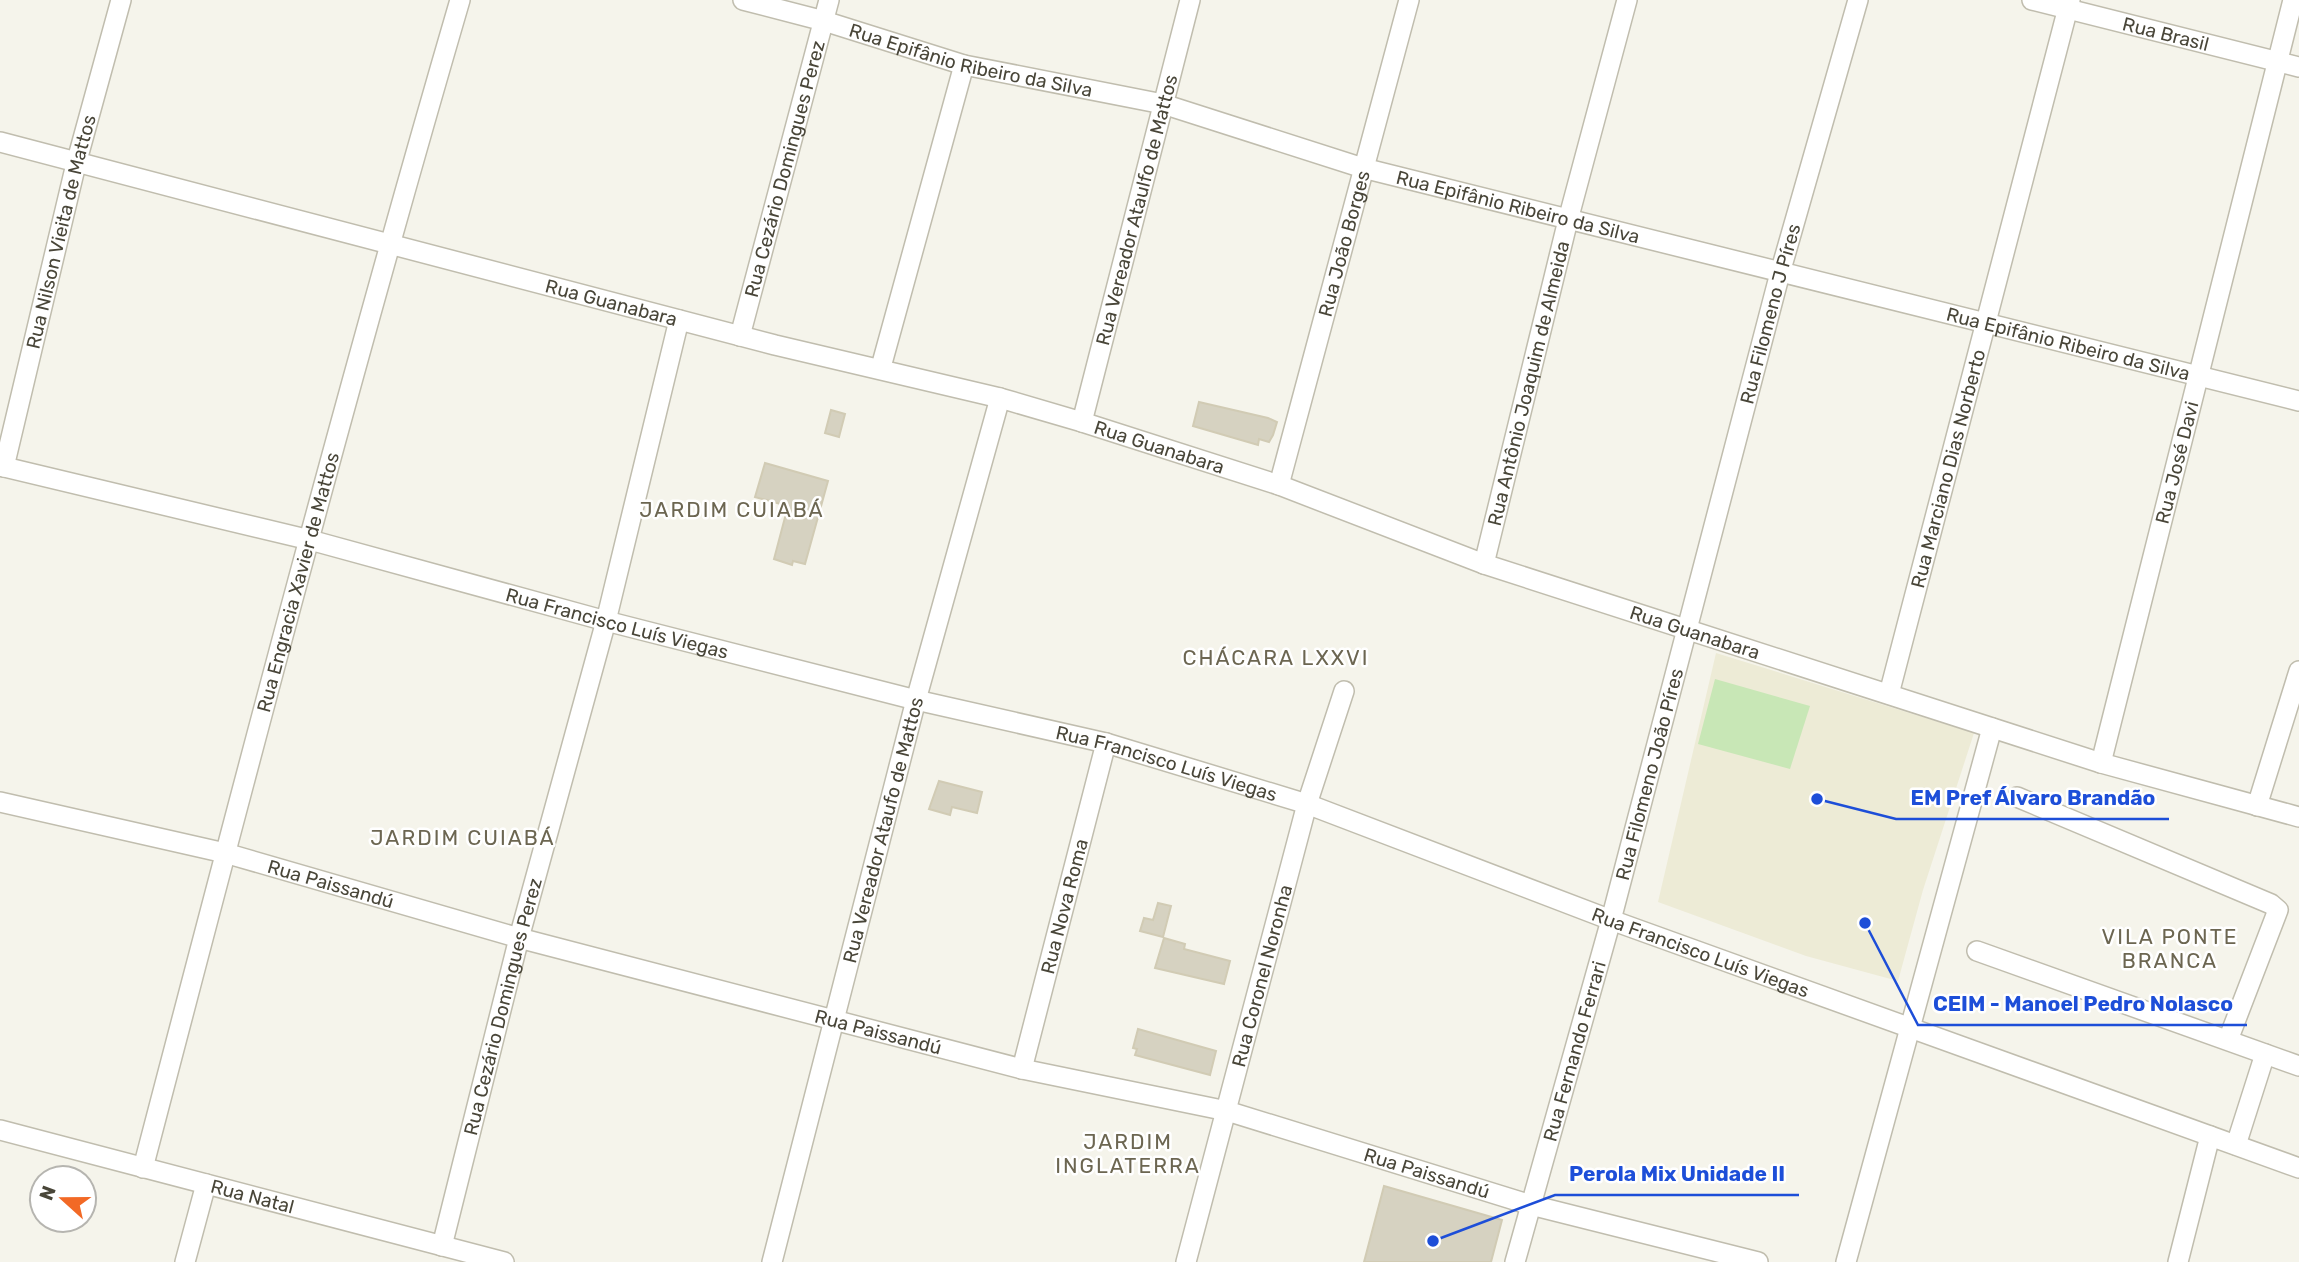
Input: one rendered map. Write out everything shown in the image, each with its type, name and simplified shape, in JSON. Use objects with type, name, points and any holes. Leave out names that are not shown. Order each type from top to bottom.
[{"type":"street","name":"Rua Nilson Vieita de Mattos","points":[[2,467],[76,164],[121,0]]},
{"type":"street","name":"Rua Engracia Xavier de Mattos","points":[[143,1168],[389,245],[460,0]]},
{"type":"street","name":"Rua Epifânio Ribeiro da Silva","points":[[743,0],[824,20],[964,65],[1163,104],[1363,168],[2299,401]]},
{"type":"street","name":"Rua Cezário Domingues Perez","points":[[740,336],[829,0]]},
{"type":"street","name":"Rua Vereador Ataulfo de Mattos","points":[[1082,422],[1190,0]]},
{"type":"street","name":"Rua João Borges","points":[[1279,485],[1409,0]]},
{"type":"street","name":"Rua Antônio Joaquim de Almeida","points":[[1484,564],[1568,220],[1627,0]]},
{"type":"street","name":"Rua Filomeno J Píres","points":[[1688,629],[1780,273],[1858,0]]},
{"type":"street","name":"Rua Brasil","points":[[2032,0],[2068,5],[2299,67]]},
{"type":"street","name":"Rua José Davi","points":[[2101,763],[2293,0]]},
{"type":"street","name":"Rua Marciano Dias Norberto","points":[[1889,694],[2068,5]]},
{"type":"street","points":[[881,368],[964,65]]},
{"type":"street","name":"Rua Guanabara","points":[[0,142],[740,336],[1000,398],[1082,422],[1279,485],[1484,564],[2101,763],[2299,817]]},
{"type":"street","name":"Rua Cezário Domingues Perez","points":[[442,1246],[519,938],[606,621],[679,320]]},
{"type":"street","name":"Rua Vereador Ataufo de Mattos","points":[[772,1262],[916,700],[1000,398]]},
{"type":"street","name":"Rua Francisco Luís Viegas","points":[[2,467],[310,540],[606,621],[916,700],[1106,743],[1307,804],[1611,920],[2299,1168]]},
{"type":"street","name":"Rua Filomeno João Píres","points":[[1611,920],[1688,629]]},
{"type":"street","points":[[2257,806],[2299,671]]},
{"type":"street","name":"Rua Coronel Noronha","points":[[1186,1262],[1307,804],[1344,691]]},
{"type":"street","points":[[1846,1262],[1992,728]]},
{"type":"street","name":"Rua Nova Roma","points":[[1022,1069],[1106,743]]},
{"type":"street","points":[[2017,797],[2271,904],[2278,910],[2228,1040]]},
{"type":"street","name":"Rua Paissandú","points":[[0,802],[225,853],[519,938],[1022,1069],[1227,1111],[1531,1205],[1758,1262]]},
{"type":"street","name":"Rua Fernando Ferrari","points":[[1516,1262],[1611,920]]},
{"type":"street","points":[[1977,951],[2299,1066]]},
{"type":"street","points":[[2236,1145],[2265,1054]]},
{"type":"street","name":"Rua Natal","points":[[0,1130],[504,1262]]},
{"type":"street","points":[[2178,1262],[2210,1136]]},
{"type":"street","points":[[185,1262],[206,1184]]},
{"type":"shaded area","points":[[1716,653],[1974,733],[1923,890],[1898,981],[1806,956],[1658,902]]},
{"type":"green space","points":[[1715,679],[1810,706],[1790,769],[1698,744]]},
{"type":"building","points":[[1199,402],[1277,422],[1273,435],[1269,442],[1259,439],[1258,445],[1193,426]]},
{"type":"building","points":[[831,410],[845,414],[839,437],[825,433]]},
{"type":"building","points":[[765,463],[828,481],[805,564],[793,561],[792,565],[774,559],[788,506],[755,497]]},
{"type":"building","points":[[939,781],[982,792],[977,813],[952,807],[950,815],[929,809]]},
{"type":"building","points":[[1158,903],[1171,906],[1163,937],[1140,931],[1144,918],[1153,920]]},
{"type":"building","points":[[1164,938],[1185,944],[1184,949],[1230,961],[1224,984],[1155,968]]},
{"type":"building","points":[[1138,1029],[1216,1051],[1210,1075],[1135,1055],[1137,1049],[1133,1048]]},
{"type":"building","points":[[1384,1186],[1502,1220],[1491,1262],[1364,1262]]},
{"type":"place","name":"EM Pref Álvaro Brandão","points":[[1817,799]]},
{"type":"place","name":"CEIM - Manoel Pedro Nolasco","points":[[1865,923]]},
{"type":"place","name":"Perola Mix Unidade II","points":[[1433,1241]]},
{"type":"district","name":"JARDIM CUIABÁ","points":[[732,509]]},
{"type":"district","name":"CHÁCARA LXXVI","points":[[1276,657]]},
{"type":"district","name":"JARDIM CUIABÁ","points":[[463,837]]},
{"type":"district","name":"VILA PONTE BRANCA","points":[[2170,948]]},
{"type":"district","name":"JARDIM INGLATERRA","points":[[1128,1153]]}]
